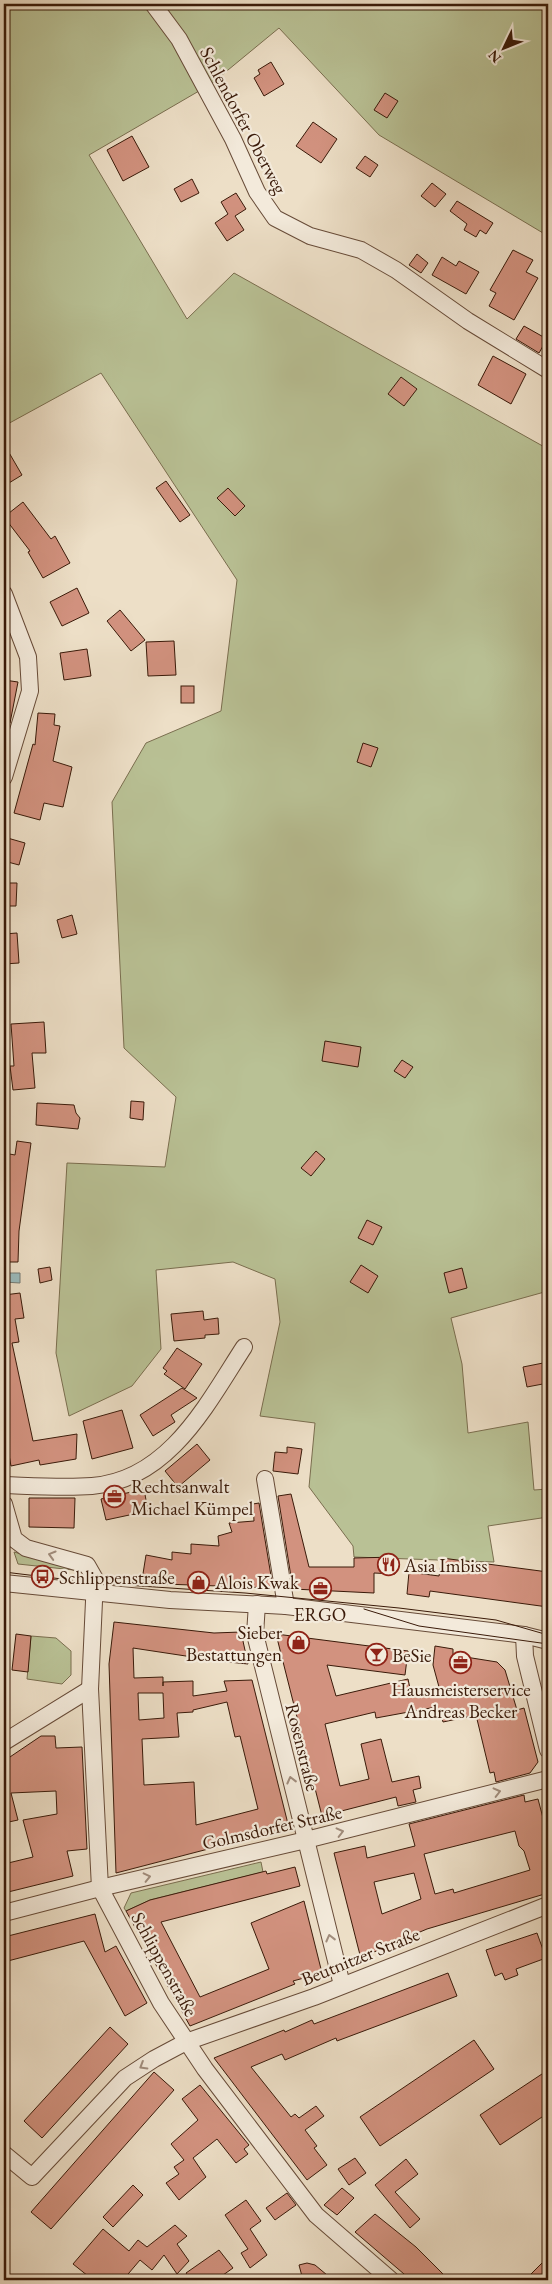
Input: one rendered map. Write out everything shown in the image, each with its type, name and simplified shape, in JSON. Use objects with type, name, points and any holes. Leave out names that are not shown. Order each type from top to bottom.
[{"type":"street","name":"Schlendorfer Oberweg","points":[[153,4],[179,39],[233,139],[257,192],[275,218],[310,236],[361,250],[396,270],[468,321],[548,370]]},
{"type":"street","points":[[4,594],[28,657],[30,691],[4,777]]},
{"type":"street","points":[[4,1485],[92,1486],[115,1482],[133,1474],[179,1443],[193,1426],[244,1347]]},
{"type":"street","points":[[265,1479],[286,1606]]},
{"type":"street","name":"Schlippenstraße","points":[[4,1504],[14,1539],[26,1548],[87,1565],[95,1579],[90,1688],[100,1888],[161,2003],[186,2042],[316,2215],[391,2280]]},
{"type":"street","points":[[4,1584],[170,1600],[286,1606],[524,1635],[548,1641]]},
{"type":"street","name":"Rosenstraße","points":[[257,1604],[255,1634],[342,1985]]},
{"type":"street","points":[[524,1635],[525,1656],[548,1750]]},
{"type":"street","points":[[4,1742],[90,1688]]},
{"type":"street","name":"Golmsdorfer Straße","points":[[4,1913],[548,1779]]},
{"type":"street","name":"Beutnitzer Straße","points":[[4,2154],[32,2177],[125,2078],[186,2042],[342,1985],[548,1905]]},
{"type":"green space","points":[[4,4],[548,4],[548,236],[379,135],[279,28],[211,84],[89,155],[187,319],[234,273],[548,449],[548,1291],[451,1318],[462,1364],[468,1433],[528,1422],[534,1490],[548,1489],[548,1517],[488,1526],[494,1562],[354,1557],[353,1546],[309,1487],[315,1423],[260,1416],[280,1322],[275,1279],[233,1262],[156,1270],[161,1349],[132,1386],[69,1416],[56,1353],[67,1163],[165,1167],[176,1097],[124,1048],[112,802],[146,743],[221,711],[237,580],[101,373],[4,426]]},
{"type":"green space","points":[[14,1552],[83,1571],[18,1564]]},
{"type":"green space","points":[[31,1636],[56,1638],[71,1651],[71,1675],[62,1684],[27,1679]]},
{"type":"green space","points":[[261,1862],[263,1872],[150,1900],[126,1911],[124,1908],[131,1893]]},
{"type":"water","points":[[4,1273],[20,1273],[20,1283],[4,1282]]},
{"type":"building","points":[[271,62],[284,84],[264,96],[254,78],[260,74],[258,70]]},
{"type":"building","points":[[385,93],[398,101],[387,118],[374,110]]},
{"type":"building","points":[[313,122],[337,139],[321,163],[296,146]]},
{"type":"building","points":[[132,136],[149,167],[123,181],[107,150]]},
{"type":"building","points":[[365,156],[378,165],[370,177],[356,168]]},
{"type":"building","points":[[192,179],[199,193],[181,202],[174,189]]},
{"type":"building","points":[[432,183],[446,194],[435,207],[421,196]]},
{"type":"building","points":[[236,193],[246,209],[235,216],[244,230],[227,241],[215,223],[228,214],[221,202]]},
{"type":"building","points":[[457,201],[493,223],[486,234],[480,230],[476,237],[464,230],[467,224],[450,211]]},
{"type":"building","points":[[513,250],[533,260],[526,272],[538,278],[514,320],[489,306],[496,293],[490,290]]},
{"type":"building","points":[[417,254],[428,263],[421,273],[409,265]]},
{"type":"building","points":[[442,257],[456,266],[459,261],[479,272],[466,294],[432,275]]},
{"type":"building","points":[[524,326],[547,339],[539,353],[516,339]]},
{"type":"building","points":[[493,356],[526,374],[511,404],[478,385]]},
{"type":"building","points":[[401,377],[417,389],[404,406],[388,394]]},
{"type":"building","points":[[4,444],[22,475],[4,486]]},
{"type":"building","points":[[166,481],[190,515],[180,522],[156,488]]},
{"type":"building","points":[[228,488],[245,506],[235,516],[217,498]]},
{"type":"building","points":[[23,502],[51,539],[55,536],[70,563],[43,578],[28,552],[30,551],[4,517]]},
{"type":"building","points":[[77,588],[89,613],[62,626],[50,602]]},
{"type":"building","points":[[120,610],[145,640],[131,651],[107,621]]},
{"type":"building","points":[[174,641],[176,675],[148,676],[146,642]]},
{"type":"building","points":[[87,649],[91,676],[64,680],[60,653]]},
{"type":"building","points":[[4,680],[18,682],[10,723],[4,723]]},
{"type":"building","points":[[181,686],[194,686],[194,703],[181,703]]},
{"type":"building","points":[[38,713],[55,714],[54,725],[60,726],[53,761],[72,767],[63,807],[44,803],[40,820],[14,813],[33,744],[35,745]]},
{"type":"building","points":[[363,743],[378,748],[371,767],[357,762]]},
{"type":"building","points":[[4,837],[25,843],[19,865],[4,861]]},
{"type":"building","points":[[4,883],[17,883],[16,906],[4,906]]},
{"type":"building","points":[[72,915],[77,934],[62,938],[57,920]]},
{"type":"building","points":[[17,933],[19,963],[4,964],[4,934]]},
{"type":"building","points":[[44,1022],[46,1053],[32,1053],[35,1088],[13,1090],[10,1066],[14,1066],[11,1024]]},
{"type":"building","points":[[325,1041],[361,1047],[358,1067],[322,1061]]},
{"type":"building","points":[[402,1060],[413,1067],[405,1078],[394,1071]]},
{"type":"building","points":[[131,1101],[144,1102],[143,1120],[130,1118]]},
{"type":"building","points":[[37,1103],[74,1105],[76,1113],[80,1118],[78,1129],[36,1125]]},
{"type":"building","points":[[17,1141],[31,1143],[19,1231],[18,1262],[4,1262],[4,1153],[15,1155]]},
{"type":"building","points":[[316,1151],[325,1159],[311,1176],[301,1168]]},
{"type":"building","points":[[367,1220],[382,1227],[373,1245],[358,1238]]},
{"type":"building","points":[[361,1265],[378,1276],[368,1293],[350,1282]]},
{"type":"building","points":[[50,1267],[52,1280],[40,1283],[38,1269]]},
{"type":"building","points":[[462,1268],[467,1288],[449,1293],[444,1273]]},
{"type":"building","points":[[20,1293],[24,1318],[15,1319],[19,1342],[12,1343],[33,1441],[77,1434],[76,1459],[40,1465],[39,1460],[11,1466],[4,1427],[4,1295]]},
{"type":"building","points":[[203,1311],[204,1320],[218,1318],[219,1334],[205,1335],[205,1338],[174,1341],[171,1314]]},
{"type":"building","points":[[177,1348],[202,1364],[185,1389],[164,1374],[167,1371],[163,1368]]},
{"type":"building","points":[[548,1362],[548,1383],[527,1387],[523,1367]]},
{"type":"building","points":[[182,1388],[197,1398],[171,1415],[175,1422],[153,1436],[140,1415]]},
{"type":"building","points":[[122,1410],[133,1448],[92,1459],[83,1421]]},
{"type":"building","points":[[197,1444],[210,1460],[178,1487],[165,1471]]},
{"type":"building","points":[[287,1447],[302,1449],[298,1474],[273,1471],[275,1452],[287,1453]]},
{"type":"building","points":[[144,1489],[148,1511],[106,1520],[101,1499]]},
{"type":"building","points":[[291,1494],[309,1567],[354,1567],[354,1558],[396,1557],[395,1574],[374,1573],[374,1593],[293,1589],[278,1496]]},
{"type":"building","points":[[29,1498],[75,1498],[74,1528],[29,1527]]},
{"type":"building","points":[[259,1503],[273,1588],[164,1584],[142,1580],[146,1555],[172,1560],[172,1552],[191,1554],[191,1544],[219,1546],[218,1536],[232,1532],[229,1523],[254,1521],[253,1504]]},
{"type":"building","points":[[442,1558],[548,1572],[548,1607],[430,1591],[429,1597],[407,1594],[409,1572],[439,1576]]},
{"type":"building","points":[[114,1622],[214,1633],[241,1632],[248,1664],[219,1661],[218,1657],[199,1658],[133,1648],[134,1678],[163,1677],[163,1682],[193,1681],[193,1696],[227,1691],[224,1681],[252,1680],[289,1828],[116,1873],[109,1664]],"holes":[[[138,1693],[163,1693],[164,1718],[139,1720]],[[227,1702],[235,1737],[240,1736],[258,1809],[196,1825],[194,1782],[144,1785],[142,1739],[179,1737],[177,1713],[193,1712],[193,1710]]]},
{"type":"building","points":[[16,1634],[31,1636],[28,1672],[12,1670]]},
{"type":"building","points":[[276,1634],[408,1651],[405,1675],[327,1665],[336,1696],[408,1679],[411,1693],[439,1687],[433,1665],[435,1646],[453,1649],[453,1655],[497,1662],[505,1670],[517,1710],[524,1708],[538,1762],[530,1773],[496,1782],[494,1772],[490,1773],[476,1715],[443,1722],[440,1711],[436,1707],[376,1718],[375,1712],[325,1724],[340,1786],[369,1779],[361,1744],[381,1739],[392,1782],[419,1776],[421,1788],[413,1790],[416,1802],[398,1806],[396,1797],[322,1816]]},
{"type":"building","points":[[41,1736],[55,1736],[56,1748],[82,1747],[87,1849],[67,1851],[73,1876],[4,1893],[4,1864],[33,1857],[23,1820],[57,1814],[56,1791],[11,1793],[18,1820],[4,1823],[4,1761]]},
{"type":"building","points":[[524,1795],[525,1802],[538,1799],[548,1837],[548,1893],[427,1929],[389,1945],[390,1948],[360,1955],[334,1853],[365,1846],[367,1858],[415,1846],[409,1824]],"holes":[[[515,1831],[519,1846],[524,1851],[530,1870],[454,1893],[453,1889],[435,1894],[424,1854]],[[414,1873],[421,1899],[382,1914],[374,1882]]]},
{"type":"building","points":[[295,1867],[300,1886],[161,1922],[200,1997],[269,1969],[251,1923],[304,1901],[322,1973],[293,1981],[295,1984],[190,2026],[126,1911],[150,1900],[266,1871],[267,1874]]},
{"type":"building","points":[[95,1914],[105,1952],[116,1946],[147,2003],[125,2016],[84,1941],[4,1962],[4,1937]]},
{"type":"building","points":[[537,1933],[546,1958],[516,1969],[518,1975],[505,1980],[502,1973],[495,1976],[486,1950]]},
{"type":"building","points":[[448,1973],[457,1996],[337,2041],[336,2038],[285,2060],[282,2054],[251,2067],[291,2117],[295,2114],[299,2118],[316,2106],[324,2116],[305,2130],[317,2146],[314,2148],[327,2165],[307,2180],[214,2058],[284,2030],[285,2032],[312,2020],[314,2024]]},
{"type":"building","points":[[110,2027],[128,2044],[42,2138],[24,2121]]},
{"type":"building","points":[[474,2040],[494,2069],[380,2146],[360,2117]]},
{"type":"building","points":[[548,2070],[548,2113],[500,2145],[480,2115]]},
{"type":"building","points":[[154,2072],[174,2090],[51,2229],[31,2212]]},
{"type":"building","points":[[200,2085],[249,2145],[244,2149],[248,2154],[236,2163],[217,2139],[193,2158],[206,2177],[179,2200],[166,2183],[179,2174],[174,2167],[184,2160],[171,2144],[198,2120],[182,2099]]},
{"type":"building","points":[[355,2158],[366,2173],[349,2185],[338,2169]]},
{"type":"building","points":[[406,2159],[418,2174],[395,2192],[420,2219],[410,2228],[375,2185]]},
{"type":"building","points":[[133,2185],[143,2195],[113,2227],[103,2217]]},
{"type":"building","points":[[342,2188],[354,2198],[337,2215],[324,2205]]},
{"type":"building","points":[[287,2193],[296,2205],[275,2220],[266,2208]]},
{"type":"building","points":[[246,2200],[261,2221],[250,2229],[267,2255],[250,2268],[241,2253],[248,2249],[225,2215]]},
{"type":"building","points":[[375,2214],[416,2247],[449,2280],[411,2280],[355,2232]]},
{"type":"building","points":[[175,2225],[187,2236],[177,2244],[189,2261],[177,2274],[164,2255],[152,2270],[140,2260],[123,2280],[93,2280],[73,2264],[103,2229],[129,2251],[138,2240],[147,2247]]},
{"type":"building","points":[[219,2250],[233,2268],[216,2280],[191,2280],[186,2273]]},
{"type":"building","points":[[548,2257],[548,2280],[525,2280]]},
{"type":"building","points":[[307,2263],[315,2265],[333,2280],[303,2280],[299,2265]]},
{"type":"tram line","points":[[4,1572],[95,1583],[245,1593],[399,1608],[496,1620],[548,1635]]},
{"type":"tram line","points":[[364,1609],[419,1626],[548,1644]]},
{"type":"place","name":"Rechtsanwalt Michael Kümpel","points":[[115,1497]]},
{"type":"place","name":"Asia Imbiss","points":[[388,1565]]},
{"type":"place","name":"Schlippenstraße","points":[[43,1577]]},
{"type":"place","name":"Alois Kwak","points":[[199,1582]]},
{"type":"place","name":"ERGO","points":[[320,1588]]},
{"type":"place","name":"Sieber Bestattungen","points":[[298,1643]]},
{"type":"place","name":"BeSie","points":[[376,1655]]},
{"type":"place","name":"Hausmeisterservice Andreas Becker","points":[[461,1663]]}]
